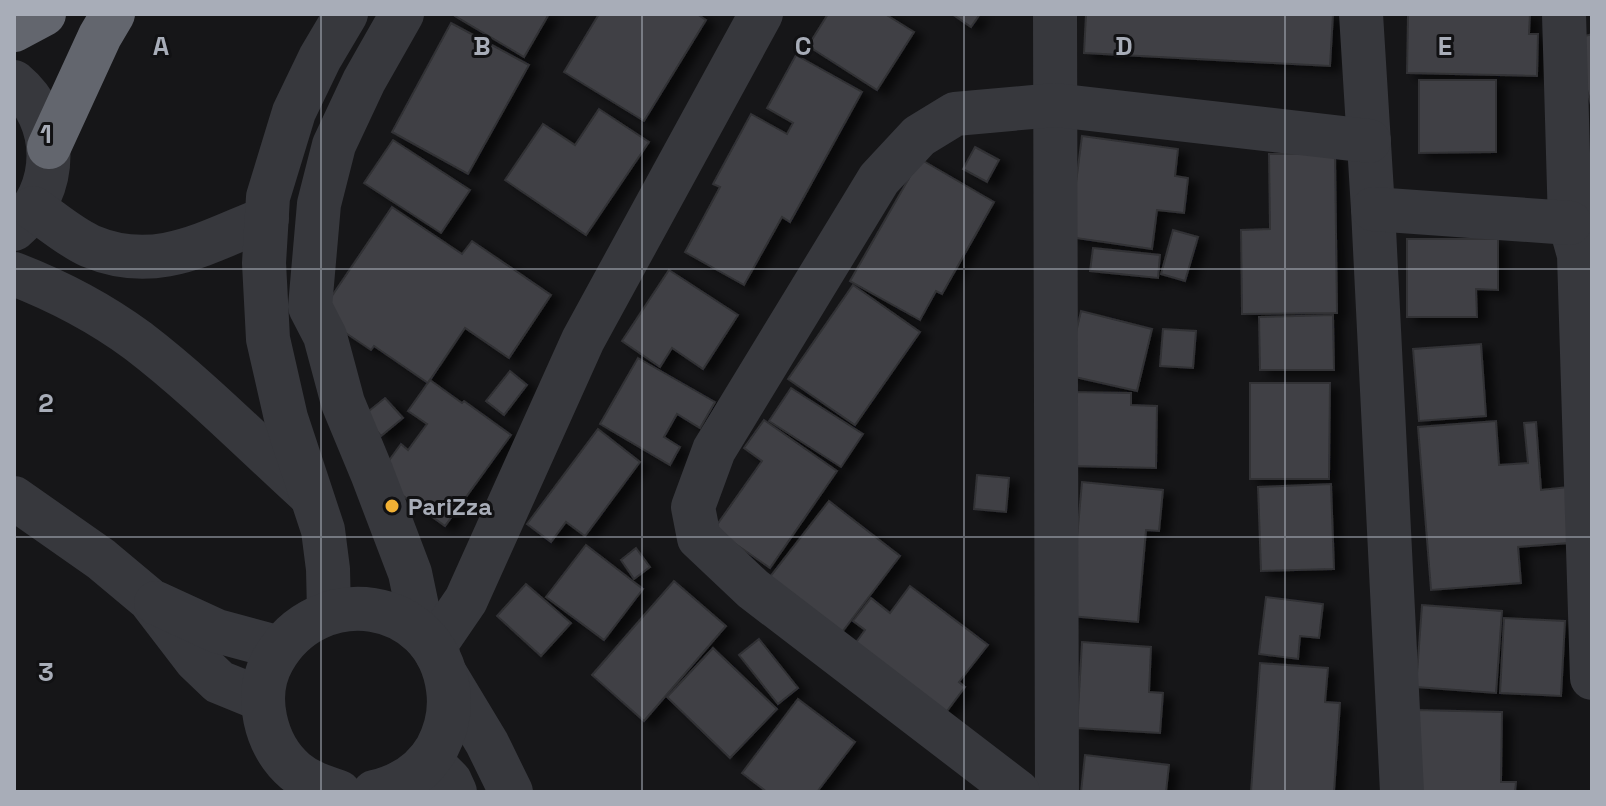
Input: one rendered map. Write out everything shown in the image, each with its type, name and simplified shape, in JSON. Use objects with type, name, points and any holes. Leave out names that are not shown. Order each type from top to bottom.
[{"type":"highway","points":[[14,30],[44,14]]},
{"type":"highway","points":[[49,147],[113,14]]},
{"type":"street","points":[[329,612],[323,530],[286,418],[268,339],[264,263],[268,197],[294,112],[346,14]]},
{"type":"street","points":[[374,792],[412,777],[442,776],[444,734],[450,705],[410,573],[343,403],[325,336],[310,307],[319,204],[334,145],[364,81],[402,14]]},
{"type":"street","points":[[435,655],[438,641],[466,600],[583,340],[761,14]]},
{"type":"street","points":[[1055,14],[1057,792]]},
{"type":"street","points":[[1361,14],[1402,792]]},
{"type":"street","points":[[1564,14],[1583,254],[1592,678]]},
{"type":"street","points":[[14,82],[33,102],[44,123],[49,147],[47,179],[42,194],[24,219],[110,253],[135,258],[159,257],[184,251],[267,218]]},
{"type":"street","points":[[1018,792],[753,589],[699,538],[693,507],[714,450],[879,179],[919,136],[955,114],[1055,105],[1369,141]]},
{"type":"street","points":[[1373,209],[1583,254]]},
{"type":"street","points":[[14,274],[48,287],[137,340],[311,495]]},
{"type":"street","points":[[14,498],[101,559],[150,600],[207,672],[219,682],[263,700]]},
{"type":"street","points":[[150,600],[208,628],[280,648]]},
{"type":"street","points":[[339,792],[298,782],[271,739],[263,700],[268,673],[280,648],[293,632],[329,612],[354,607],[379,611],[403,620],[435,655],[487,743],[511,792]]},
{"type":"building","points":[[456,14],[549,14],[524,57]]},
{"type":"building","points":[[599,14],[697,14],[706,20],[644,121],[564,72]]},
{"type":"building","points":[[828,14],[885,14],[914,32],[877,90],[808,46]]},
{"type":"building","points":[[952,14],[980,14],[971,27]]},
{"type":"building","points":[[1086,14],[1333,14],[1330,66],[1084,53]]},
{"type":"building","points":[[1408,14],[1530,14],[1529,34],[1538,34],[1537,76],[1407,73]]},
{"type":"building","points":[[451,23],[529,65],[468,174],[392,132]]},
{"type":"building","points":[[1592,34],[1592,109],[1574,39]]},
{"type":"building","points":[[796,55],[862,92],[790,222],[782,217],[744,285],[685,252],[720,187],[713,184],[751,114],[787,134],[793,123],[767,108]]},
{"type":"building","points":[[1419,80],[1496,80],[1496,152],[1419,153]]},
{"type":"building","points":[[599,109],[649,142],[586,235],[505,180],[543,124],[575,145]]},
{"type":"building","points":[[1082,136],[1178,149],[1175,176],[1188,178],[1184,213],[1157,210],[1152,249],[1069,237]]},
{"type":"building","points":[[393,140],[470,190],[441,233],[364,183]]},
{"type":"building","points":[[975,147],[999,160],[987,182],[963,169]]},
{"type":"building","points":[[1335,153],[1337,313],[1242,314],[1241,230],[1270,229],[1269,154]]},
{"type":"building","points":[[920,159],[994,202],[942,294],[936,291],[920,320],[850,281]]},
{"type":"building","points":[[392,207],[462,254],[472,241],[551,295],[509,358],[465,328],[428,383],[374,346],[371,350],[319,315]]},
{"type":"building","points":[[1173,230],[1198,237],[1185,281],[1161,274]]},
{"type":"building","points":[[1407,239],[1498,239],[1498,290],[1476,289],[1477,317],[1407,317]]},
{"type":"building","points":[[1093,248],[1160,255],[1158,278],[1090,271]]},
{"type":"building","points":[[669,270],[738,315],[703,369],[672,348],[660,367],[622,341]]},
{"type":"building","points":[[853,285],[920,332],[855,425],[788,379]]},
{"type":"building","points":[[1081,311],[1152,329],[1137,391],[1066,375]]},
{"type":"building","points":[[1333,315],[1334,370],[1260,370],[1259,317]]},
{"type":"building","points":[[1163,329],[1196,331],[1193,368],[1160,366]]},
{"type":"building","points":[[1481,344],[1486,416],[1419,421],[1413,349]]},
{"type":"building","points":[[638,358],[715,402],[700,428],[677,414],[664,437],[680,447],[670,465],[600,424]]},
{"type":"building","points":[[510,371],[527,385],[504,415],[486,401]]},
{"type":"building","points":[[430,380],[511,435],[445,526],[377,477],[401,444],[408,450],[427,424],[408,411]]},
{"type":"building","points":[[1250,383],[1330,383],[1329,479],[1250,479]]},
{"type":"building","points":[[791,388],[863,434],[841,467],[769,421]]},
{"type":"building","points":[[1072,392],[1131,393],[1131,405],[1157,406],[1156,468],[1071,466]]},
{"type":"building","points":[[385,398],[403,418],[381,436],[364,415]]},
{"type":"building","points":[[764,420],[837,471],[770,568],[714,529],[762,461],[744,448]]},
{"type":"building","points":[[1496,421],[1499,465],[1528,463],[1524,423],[1536,422],[1541,490],[1577,486],[1582,542],[1518,547],[1521,583],[1431,590],[1418,427]]},
{"type":"building","points":[[598,429],[640,462],[585,536],[566,522],[551,542],[527,524]]},
{"type":"building","points":[[977,475],[1009,478],[1006,512],[974,509]]},
{"type":"building","points":[[1082,482],[1163,490],[1159,531],[1146,530],[1138,622],[1070,616]]},
{"type":"building","points":[[1331,484],[1334,569],[1261,571],[1258,487]]},
{"type":"building","points":[[829,501],[900,556],[836,640],[770,577]]},
{"type":"building","points":[[586,545],[643,589],[604,640],[546,597]]},
{"type":"building","points":[[636,548],[650,567],[634,579],[621,560]]},
{"type":"building","points":[[674,581],[726,626],[644,721],[592,675]]},
{"type":"building","points":[[526,584],[571,623],[541,656],[497,616]]},
{"type":"building","points":[[910,586],[988,645],[959,682],[965,687],[938,723],[852,648],[865,630],[853,621],[871,598],[890,613]]},
{"type":"building","points":[[1266,597],[1323,604],[1319,638],[1300,636],[1298,659],[1259,654]]},
{"type":"building","points":[[1422,605],[1502,611],[1496,693],[1416,687]]},
{"type":"building","points":[[1504,618],[1565,621],[1561,696],[1500,693]]},
{"type":"building","points":[[759,639],[798,688],[778,704],[739,655]]},
{"type":"building","points":[[1082,642],[1151,647],[1149,692],[1163,693],[1160,733],[1077,728]]},
{"type":"building","points":[[713,648],[777,709],[730,758],[667,697]]},
{"type":"building","points":[[1260,663],[1328,668],[1325,702],[1340,703],[1334,792],[1251,792]]},
{"type":"building","points":[[798,699],[855,742],[817,792],[767,792],[742,773]]},
{"type":"building","points":[[1417,710],[1502,712],[1501,782],[1516,782],[1515,792],[1416,792]]},
{"type":"building","points":[[1085,755],[1169,765],[1166,792],[1081,792]]},
{"type":"place","name":"PariZza","points":[[392,506]]}]
